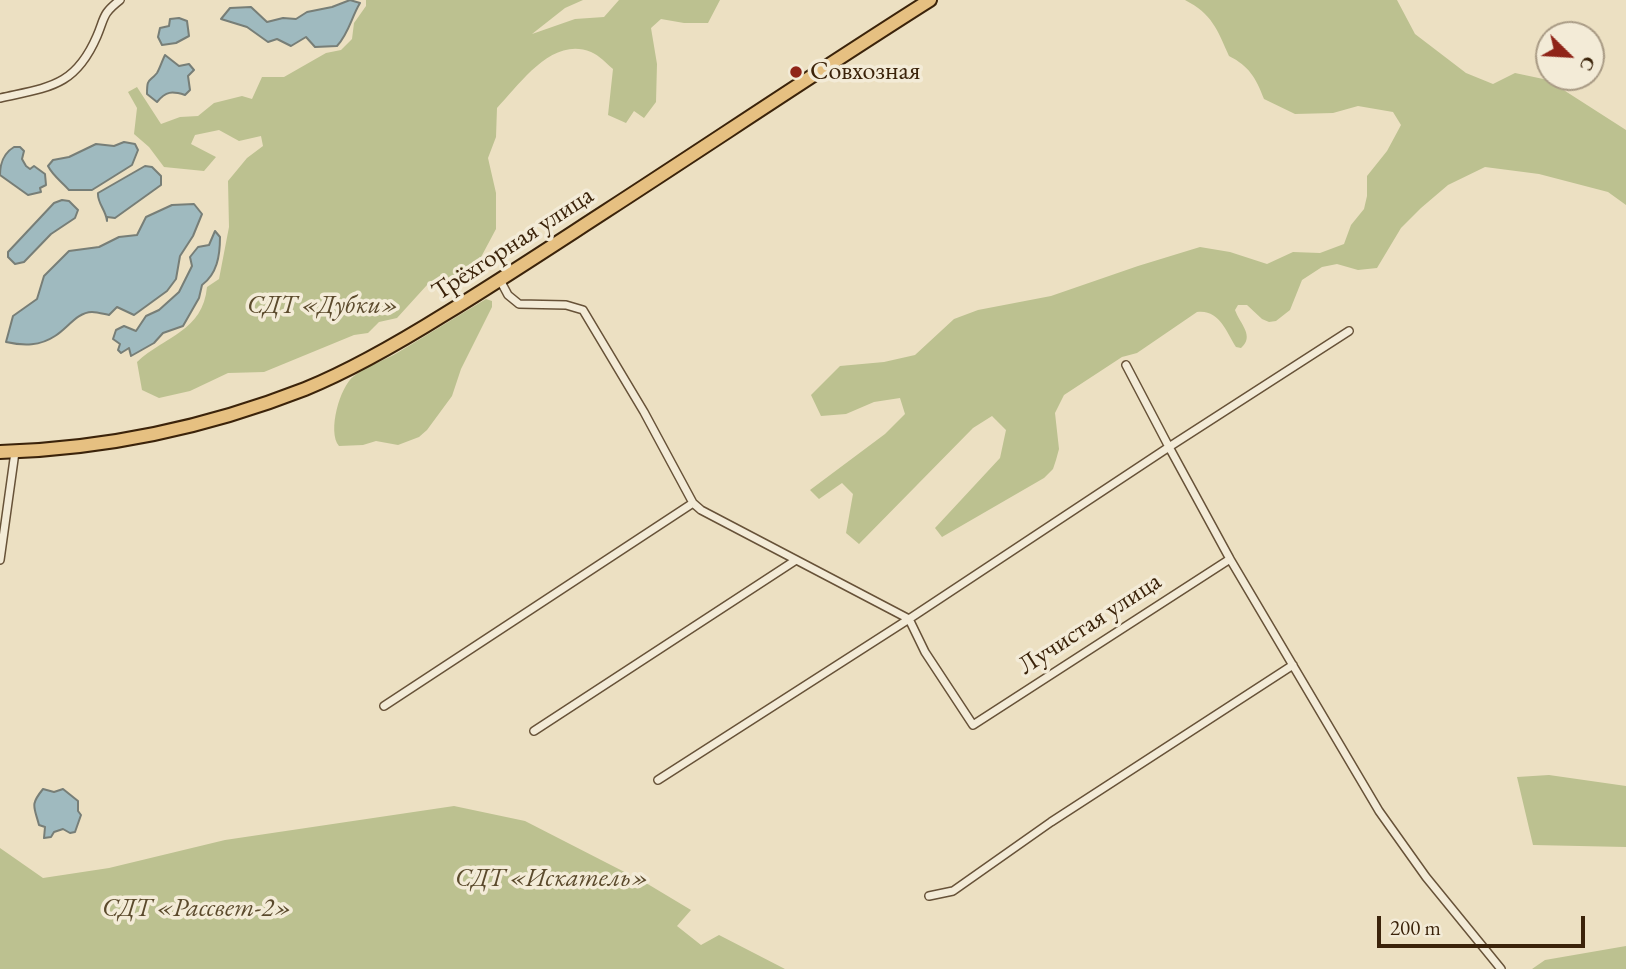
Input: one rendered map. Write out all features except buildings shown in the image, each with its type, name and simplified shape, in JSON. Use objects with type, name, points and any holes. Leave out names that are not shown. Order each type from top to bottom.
[{"type":"highway","name":"Трёхгорная улица","points":[[0,452],[88,445],[169,432],[305,389],[391,346],[500,280],[924,2]]},
{"type":"street","points":[[0,97],[58,85],[84,61],[98,35],[105,12],[120,0]]},
{"type":"street","points":[[500,280],[508,295],[519,304],[570,305],[587,314],[693,503],[701,510],[909,619]]},
{"type":"street","points":[[658,780],[1349,331]]},
{"type":"street","points":[[1126,365],[1230,559],[1378,811],[1426,877],[1501,969]]},
{"type":"street","points":[[0,560],[15,452]]},
{"type":"street","points":[[384,706],[693,503]]},
{"type":"street","name":"Лучистая улица","points":[[909,619],[925,652],[973,724],[1230,559]]},
{"type":"street","points":[[534,731],[796,560]]},
{"type":"street","points":[[929,896],[953,891],[1051,822],[1293,665]]},
{"type":"green space","name":"СДТ «Дубки»","points":[[366,0],[583,0],[565,8],[532,34],[575,19],[604,17],[619,0],[720,0],[708,23],[661,19],[651,28],[657,64],[656,102],[644,118],[634,111],[626,123],[608,115],[613,69],[591,52],[577,49],[563,51],[538,65],[497,108],[496,137],[488,158],[496,193],[496,229],[480,259],[454,277],[427,285],[397,318],[379,322],[368,333],[354,335],[264,372],[228,373],[190,391],[159,398],[142,390],[137,362],[190,323],[204,302],[207,287],[219,279],[229,227],[228,181],[247,158],[263,146],[261,136],[239,141],[219,130],[195,135],[191,144],[216,157],[204,171],[164,167],[149,147],[134,134],[137,108],[128,92],[137,87],[161,124],[180,117],[198,116],[214,103],[242,96],[252,99],[262,77],[284,77],[326,53],[341,50],[352,39],[354,23],[366,6]]},
{"type":"green space","points":[[1185,0],[1397,0],[1415,34],[1466,73],[1493,84],[1515,73],[1535,77],[1535,91],[1565,91],[1626,130],[1626,205],[1608,192],[1539,174],[1485,167],[1448,185],[1421,208],[1401,228],[1377,268],[1358,270],[1337,264],[1322,267],[1302,280],[1290,310],[1276,321],[1269,322],[1247,305],[1238,305],[1235,310],[1247,334],[1241,348],[1236,347],[1216,318],[1205,312],[1197,312],[1137,353],[1122,357],[1064,395],[1055,413],[1059,449],[1053,469],[1044,478],[942,537],[935,528],[1000,458],[1006,430],[992,416],[973,428],[859,544],[846,533],[853,494],[842,483],[819,499],[810,490],[885,434],[905,414],[900,398],[874,402],[846,414],[821,416],[811,395],[840,366],[884,362],[915,355],[954,319],[978,310],[1051,296],[1200,247],[1230,252],[1267,264],[1293,252],[1320,253],[1344,244],[1351,225],[1364,209],[1367,176],[1387,151],[1401,125],[1393,112],[1358,106],[1333,113],[1295,114],[1264,99],[1251,73],[1229,56],[1217,30],[1208,17]]},
{"type":"green space","points":[[486,299],[492,301],[492,307],[461,369],[452,396],[427,430],[419,437],[398,445],[376,441],[363,445],[339,446],[334,431],[337,410],[344,389],[354,376]]},
{"type":"green space","points":[[1549,775],[1626,786],[1626,847],[1533,845],[1517,777]]},
{"type":"green space","points":[[454,806],[525,821],[646,883],[691,910],[677,926],[701,945],[719,935],[785,969],[0,969],[0,848],[43,878],[109,868],[225,840]]},
{"type":"green space","points":[[1626,946],[1626,969],[1532,969],[1545,960]]},
{"type":"water","points":[[350,0],[360,3],[337,46],[315,47],[306,37],[291,46],[277,39],[268,42],[247,27],[221,19],[230,8],[251,7],[267,22],[283,18],[296,19],[307,12]]},
{"type":"water","points":[[170,19],[187,21],[189,36],[176,43],[162,45],[158,37],[160,28],[169,26]]},
{"type":"water","points":[[165,55],[179,66],[189,64],[194,70],[188,76],[190,90],[185,95],[169,93],[157,102],[147,94],[147,85],[157,73]]},
{"type":"water","points":[[124,142],[135,144],[138,150],[132,165],[92,190],[69,190],[48,166],[53,160],[69,157],[96,144],[114,146]]},
{"type":"water","points":[[14,147],[20,147],[24,151],[22,159],[26,166],[30,169],[34,166],[45,174],[46,185],[40,188],[41,192],[28,195],[0,175],[3,159]]},
{"type":"water","points":[[145,166],[152,167],[161,176],[161,185],[115,218],[107,217],[107,221],[98,193]]},
{"type":"water","points":[[69,201],[78,210],[75,218],[51,234],[24,262],[15,264],[8,257],[8,252],[54,203]]},
{"type":"water","points":[[194,204],[202,214],[193,236],[180,256],[176,279],[167,291],[134,315],[117,307],[109,315],[87,313],[44,342],[6,342],[13,316],[37,299],[44,276],[69,251],[99,247],[119,237],[137,235],[146,217],[172,205]]},
{"type":"water","points":[[215,231],[220,237],[217,264],[202,285],[199,298],[183,326],[163,333],[154,343],[131,356],[129,348],[121,353],[118,350],[120,344],[113,339],[116,330],[124,326],[136,331],[146,316],[159,310],[179,292],[192,266],[190,257],[198,247],[209,245]]},
{"type":"water","points":[[43,789],[54,792],[63,789],[78,801],[81,815],[75,832],[70,833],[63,829],[44,838],[45,827],[39,825],[34,806]]},
{"type":"place","name":"Совхозная","points":[[796,72]]},
{"type":"park label","name":"СДТ «Искатель»","points":[[552,879]]},
{"type":"park label","name":"СДТ «Рассвет-2»","points":[[197,909]]}]
